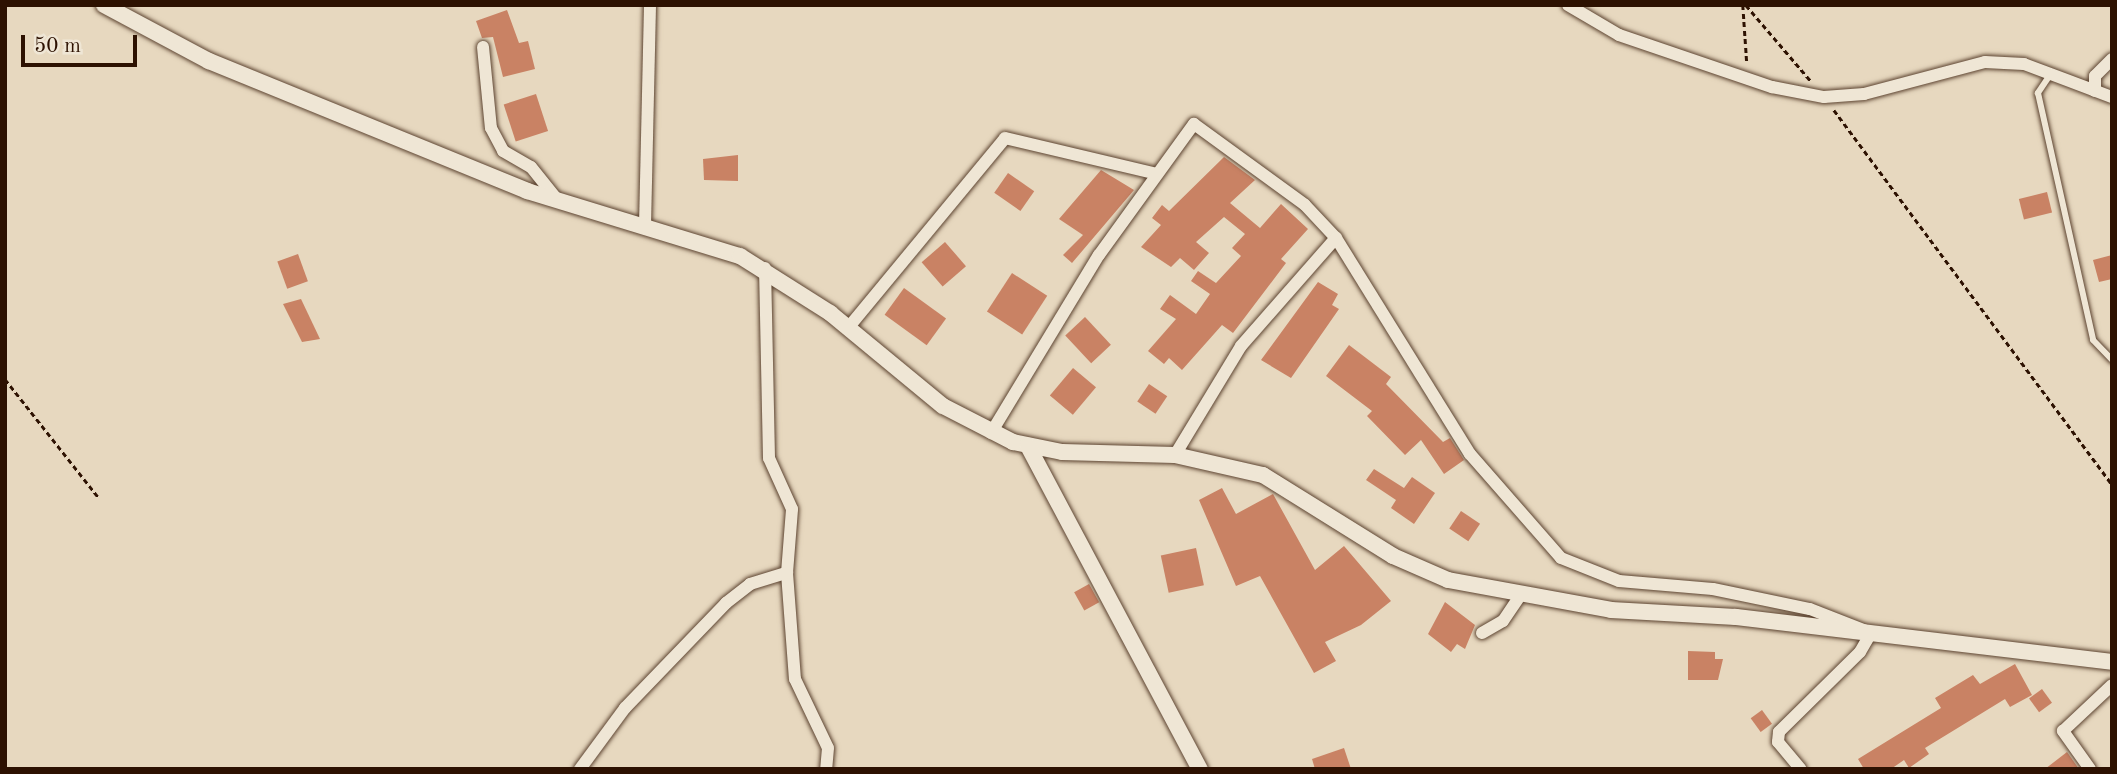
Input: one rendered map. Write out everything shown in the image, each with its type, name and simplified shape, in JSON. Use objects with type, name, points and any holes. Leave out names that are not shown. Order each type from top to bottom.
[{"type":"street","points":[[104,5],[209,61],[559,202],[645,226],[765,268],[848,328],[904,378],[991,433],[1028,446],[1175,455],[1263,475],[1393,556],[1436,575],[1522,593],[1611,610],[1871,633],[2112,662]]},
{"type":"street","points":[[645,226],[650,5]]},
{"type":"street","points":[[1568,5],[1619,35],[1747,78],[1824,97],[1864,94],[1984,62],[2024,64],[2112,97]]},
{"type":"street","points":[[483,47],[491,128],[503,151],[531,167],[559,202]]},
{"type":"street","points":[[2095,91],[2095,76],[2112,59]]},
{"type":"street","points":[[991,433],[1099,255],[1194,124],[1305,205],[1336,238],[1470,454],[1561,558],[1619,581],[1737,594],[1810,609],[1871,633]]},
{"type":"street","points":[[848,328],[1004,138],[1157,174]]},
{"type":"street","points":[[1175,455],[1241,346],[1336,238]]},
{"type":"street","points":[[765,268],[769,458],[792,509],[787,573],[795,679],[828,748],[826,769]]},
{"type":"street","points":[[1028,446],[1200,769]]},
{"type":"street","points":[[586,766],[625,708],[726,603],[750,584],[787,573]]},
{"type":"street","points":[[1482,633],[1503,621],[1522,593]]},
{"type":"street","points":[[1801,769],[1779,742],[1779,732],[1860,652],[1871,633]]},
{"type":"street","points":[[2090,769],[2063,731],[2112,685]]},
{"type":"lane","points":[[2051,74],[2038,93],[2093,340],[2112,360]]},
{"type":"path","points":[[1744,5],[1747,78]]},
{"type":"path","points":[[1744,5],[1824,97],[2112,484]]},
{"type":"path","points":[[5,379],[99,498]]},
{"type":"building","points":[[507,10],[519,43],[528,41],[535,69],[503,77],[493,37],[482,38],[476,21]]},
{"type":"building","points":[[536,94],[548,131],[516,142],[504,105]]},
{"type":"building","points":[[738,155],[738,181],[704,180],[703,159]]},
{"type":"building","points":[[1224,157],[1255,180],[1230,203],[1260,228],[1281,204],[1308,229],[1281,259],[1286,263],[1233,333],[1222,325],[1182,370],[1169,358],[1164,364],[1148,351],[1176,319],[1160,309],[1170,295],[1196,314],[1210,294],[1191,281],[1198,271],[1216,283],[1241,256],[1232,248],[1245,234],[1224,217],[1196,242],[1209,253],[1194,270],[1180,258],[1171,267],[1141,247],[1161,225],[1152,218],[1162,205],[1169,211]]},
{"type":"building","points":[[1101,170],[1134,190],[1072,263],[1063,255],[1083,235],[1059,219]]},
{"type":"building","points":[[1008,173],[1034,191],[1020,211],[994,193]]},
{"type":"building","points":[[2047,192],[2052,212],[2024,219],[2019,199]]},
{"type":"building","points":[[945,242],[966,266],[943,286],[922,262]]},
{"type":"building","points":[[298,254],[308,281],[287,289],[277,262]]},
{"type":"building","points":[[2112,255],[2112,279],[2099,282],[2093,260]]},
{"type":"building","points":[[1012,273],[1047,296],[1022,334],[987,312]]},
{"type":"building","points":[[1318,282],[1338,294],[1332,305],[1339,309],[1291,378],[1261,360]]},
{"type":"building","points":[[904,288],[946,319],[927,345],[885,315]]},
{"type":"building","points":[[301,299],[320,339],[302,342],[283,304]]},
{"type":"building","points":[[1085,317],[1111,345],[1091,363],[1065,335]]},
{"type":"building","points":[[1349,345],[1391,377],[1386,384],[1443,442],[1450,438],[1464,460],[1444,474],[1421,440],[1405,455],[1367,416],[1372,411],[1326,376]]},
{"type":"building","points":[[1073,368],[1096,387],[1073,415],[1050,396]]},
{"type":"building","points":[[1149,384],[1167,396],[1155,414],[1137,401]]},
{"type":"building","points":[[1374,469],[1404,488],[1412,477],[1435,493],[1414,524],[1391,508],[1396,500],[1366,480]]},
{"type":"building","points":[[1222,488],[1236,514],[1273,494],[1315,570],[1344,546],[1391,601],[1361,625],[1325,642],[1336,661],[1314,673],[1260,576],[1236,586],[1199,500]]},
{"type":"building","points":[[1461,511],[1480,524],[1468,541],[1449,528]]},
{"type":"building","points":[[1196,548],[1204,585],[1169,593],[1161,555]]},
{"type":"building","points":[[1089,584],[1099,602],[1084,611],[1074,592]]},
{"type":"building","points":[[1445,602],[1475,625],[1465,649],[1457,644],[1451,652],[1428,634]]},
{"type":"building","points":[[1688,651],[1715,652],[1715,659],[1723,659],[1718,680],[1688,680]]},
{"type":"building","points":[[2015,664],[2032,695],[2010,707],[2005,699],[1925,748],[1929,754],[1909,768],[1904,760],[1891,769],[1864,769],[1858,759],[1941,708],[1935,698],[1973,675],[1980,684]]},
{"type":"building","points":[[2042,689],[2052,703],[2039,712],[2029,698]]},
{"type":"building","points":[[1762,710],[1772,724],[1761,732],[1751,718]]},
{"type":"building","points":[[1344,748],[1351,769],[1315,769],[1312,759]]},
{"type":"building","points":[[2067,752],[2079,769],[2045,769]]}]
